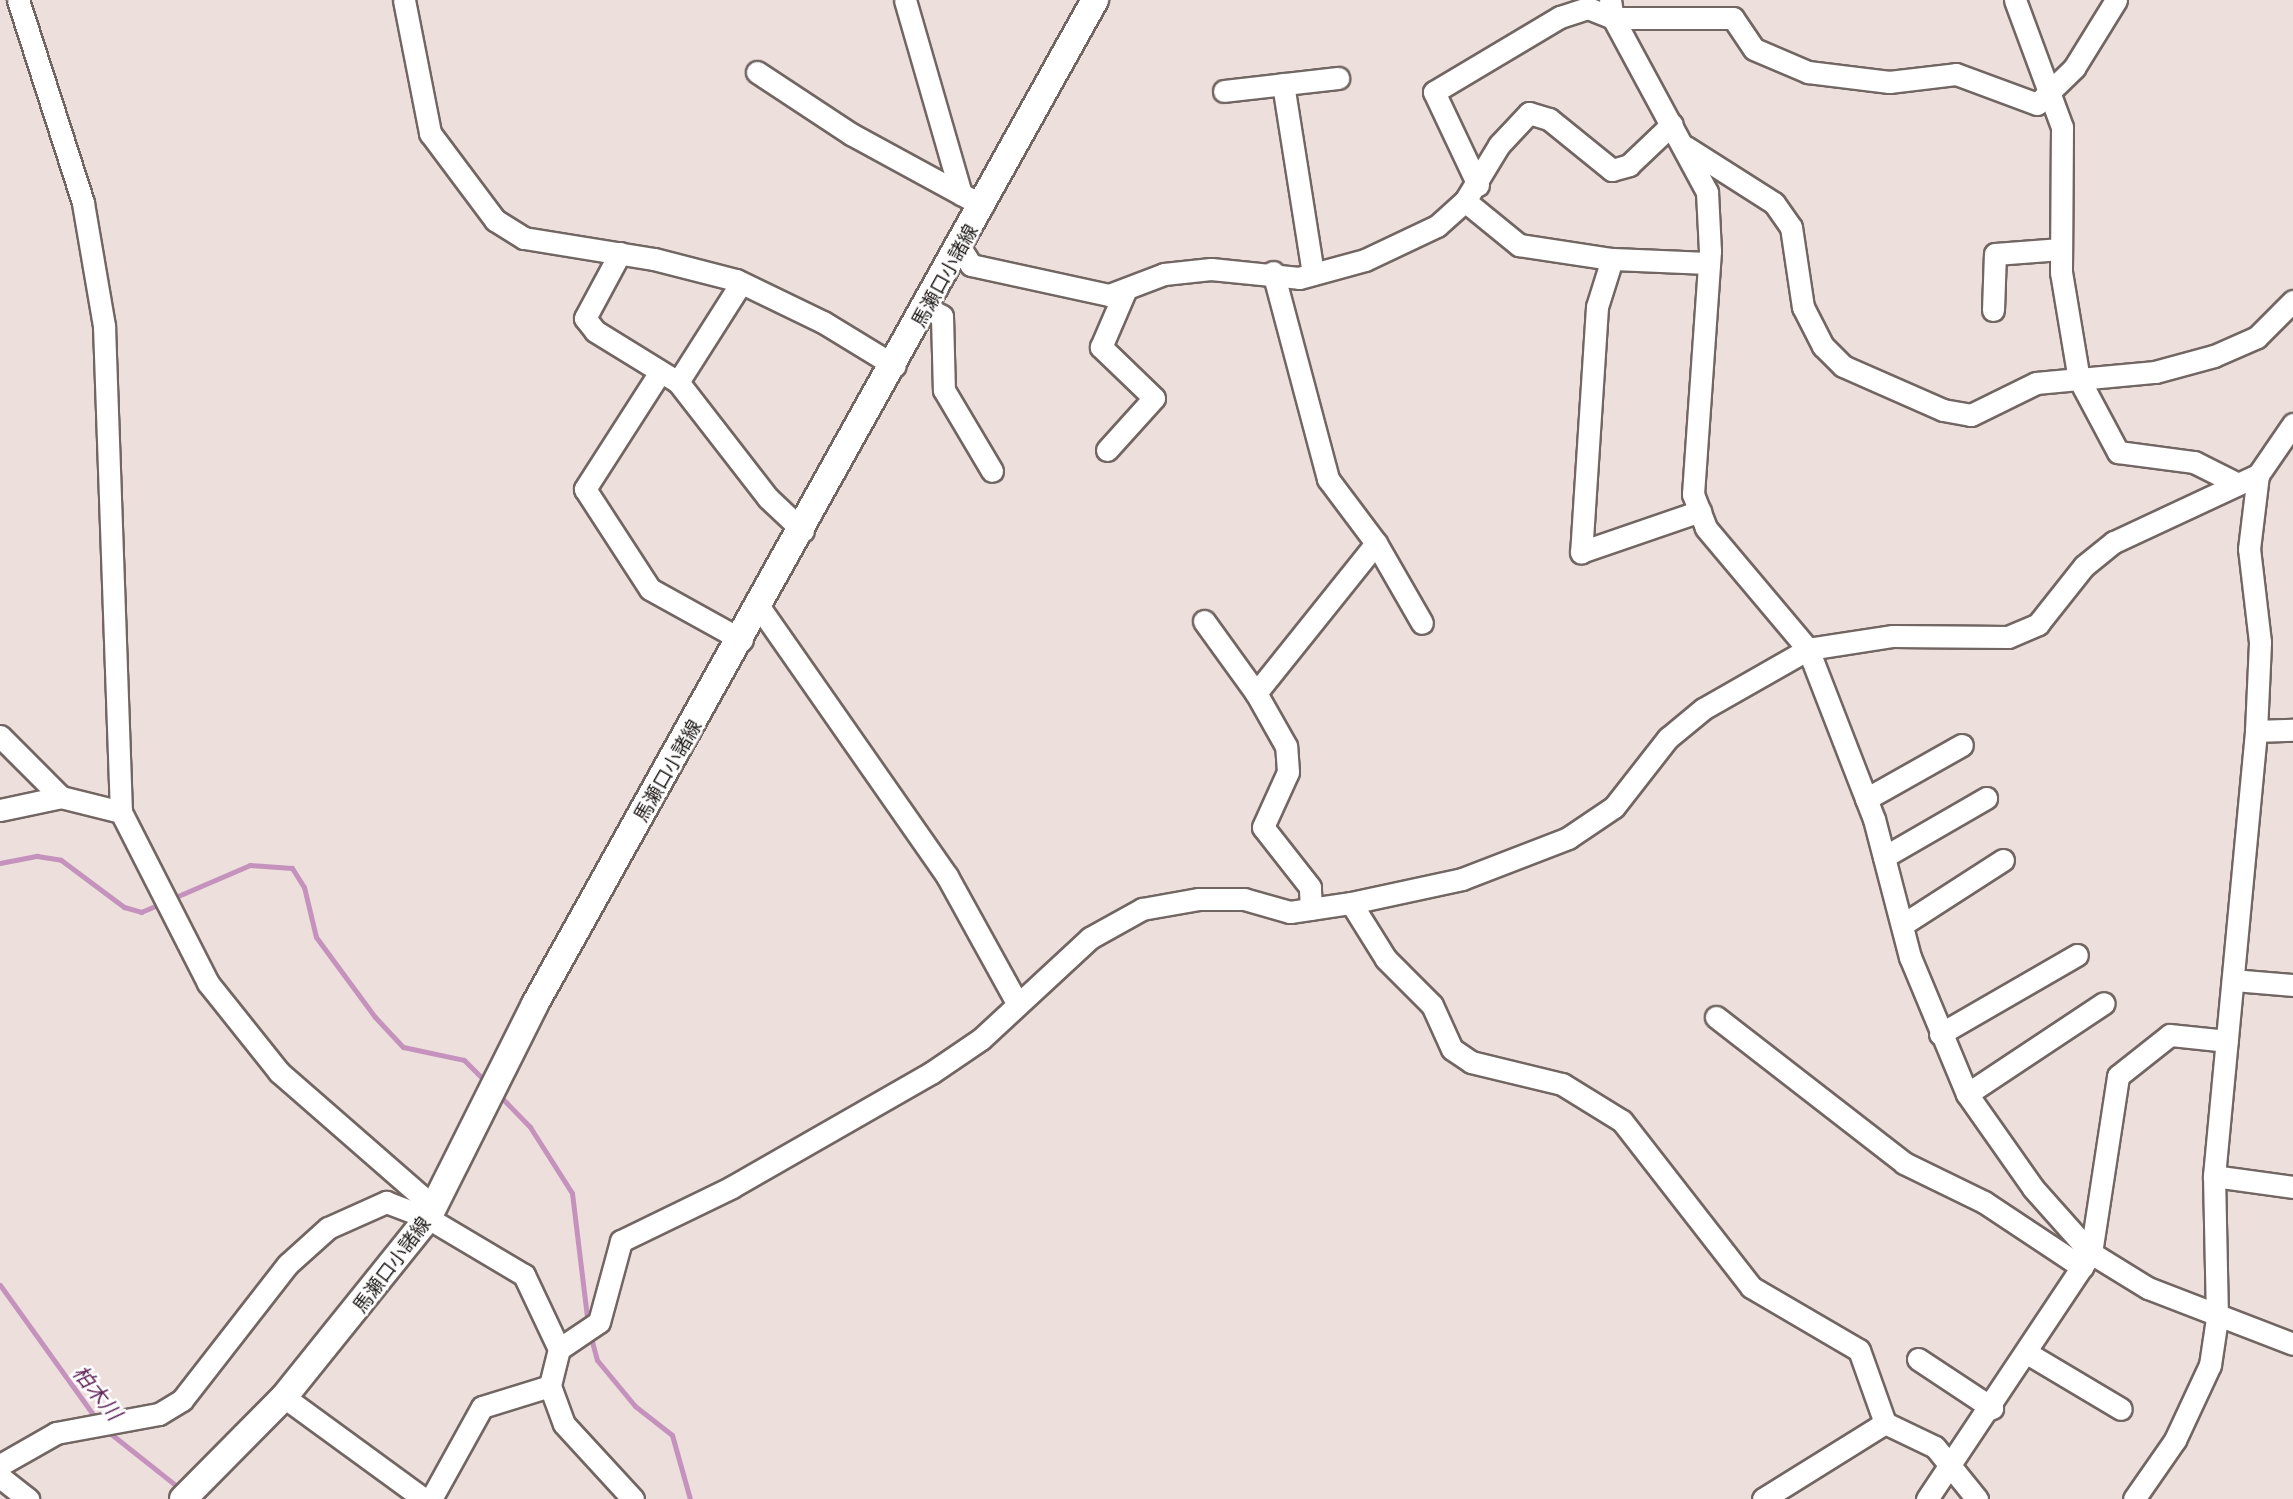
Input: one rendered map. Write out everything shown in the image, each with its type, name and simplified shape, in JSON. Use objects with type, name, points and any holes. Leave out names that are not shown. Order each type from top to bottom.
[{"type":"main road","name":"馬瀬口小諸線","points":[[183,1499],[284,1397],[431,1212],[535,1004],[961,248],[972,200],[1095,0]]},
{"type":"street","points":[[18,0],[83,203],[104,326],[121,812],[208,983],[279,1072],[431,1212],[524,1275],[559,1349],[550,1386],[564,1424],[634,1499]]},
{"type":"street","points":[[404,0],[429,133],[495,220],[524,238],[620,253],[741,283],[895,366]]},
{"type":"street","points":[[905,0],[972,200]]},
{"type":"street","points":[[2015,0],[2047,97],[2062,127],[2061,249],[2079,379],[2118,452],[2194,462],[2234,482]]},
{"type":"street","points":[[1709,263],[1612,259],[1519,245],[1472,193],[1434,92],[1560,17],[1588,8],[1733,18],[1754,49],[1808,72],[1889,82],[1956,74],[2037,104],[2074,68],[2116,0]]},
{"type":"street","points":[[1611,9],[1686,147],[1707,192],[1709,263],[1692,434],[1693,494],[1706,528],[1808,649],[1866,799],[1902,925],[1940,1034],[1967,1094],[2087,1260]]},
{"type":"street","points":[[757,72],[851,134],[972,200]]},
{"type":"street","points":[[1224,91],[1338,78]]},
{"type":"street","points":[[1283,84],[1313,274]]},
{"type":"street","points":[[961,248],[971,265],[1041,284],[1110,295],[1164,274],[1313,274],[1377,255],[1437,226],[1472,193],[1499,145],[1529,113],[1549,119],[1612,170],[1629,165],[1672,124]]},
{"type":"street","points":[[1686,147],[1774,203],[1791,227],[1803,307],[1823,346],[1843,366],[1943,410],[1971,415],[2036,383],[2155,372],[2214,356],[2257,337],[2293,301]]},
{"type":"street","points":[[1993,310],[1995,254],[2061,249]]},
{"type":"street","points":[[620,253],[585,318],[669,377],[768,498],[803,531]]},
{"type":"street","points":[[1612,259],[1597,307],[1581,552],[1700,511]]},
{"type":"street","points":[[1273,272],[1328,478],[1376,543],[1422,623]]},
{"type":"street","points":[[741,283],[585,489],[650,589],[742,640]]},
{"type":"street","points":[[1107,450],[1154,398],[1101,348],[1126,289]]},
{"type":"street","points":[[928,308],[942,316],[944,390],[992,471]]},
{"type":"street","points":[[2134,1499],[2175,1440],[2210,1365],[2217,1318],[2214,1176],[2256,731],[2260,642],[2249,550],[2258,475],[2293,424]]},
{"type":"street","points":[[559,1349],[599,1322],[621,1241],[866,1112],[981,1039],[1090,938],[1142,909],[1199,899],[1244,899],[1290,912],[1350,903],[1462,879],[1569,838],[1614,807],[1668,738],[1703,709],[1808,649],[1893,636],[2008,637],[2038,624],[2084,566],[2114,542],[2234,482],[2258,475]]},
{"type":"street","points":[[1256,693],[1376,543]]},
{"type":"street","points":[[760,608],[947,876],[1017,1003]]},
{"type":"street","points":[[1204,621],[1256,693],[1286,746],[1289,772],[1263,827],[1310,887],[1311,909]]},
{"type":"street","points":[[2256,731],[2293,730]]},
{"type":"street","points":[[0,736],[61,797]]},
{"type":"street","points":[[1866,799],[1962,745]]},
{"type":"street","points":[[0,810],[61,797],[121,812]]},
{"type":"street","points":[[1884,857],[1986,797]]},
{"type":"street","points":[[1902,925],[2003,860]]},
{"type":"street","points":[[1350,903],[1386,959],[1432,1005],[1452,1049],[1471,1062],[1562,1084],[1622,1121],[1751,1287],[1859,1350],[1885,1423],[1935,1447],[1952,1463],[1977,1499]]},
{"type":"street","points":[[1940,1034],[2077,955]]},
{"type":"street","points":[[2232,981],[2293,985]]},
{"type":"street","points":[[1967,1094],[2104,1003]]},
{"type":"street","points":[[1716,1017],[1904,1163],[1983,1202],[2087,1260],[2217,1318],[2293,1344]]},
{"type":"street","points":[[1927,1499],[1992,1408],[2087,1260],[2118,1076],[2170,1035],[2227,1041]]},
{"type":"street","points":[[2214,1176],[2293,1187]]},
{"type":"street","points":[[0,1465],[56,1433],[159,1414],[181,1400],[288,1264],[328,1228],[386,1202],[431,1212]]},
{"type":"street","points":[[2027,1353],[2122,1409]]},
{"type":"street","points":[[1918,1359],[1992,1408]]},
{"type":"street","points":[[431,1499],[482,1407],[550,1386]]},
{"type":"street","points":[[284,1397],[424,1499]]},
{"type":"street","points":[[1763,1499],[1885,1423]]},
{"type":"street","points":[[0,1477],[28,1499]]},
{"type":"waterway","points":[[0,863],[37,856],[61,860],[124,907],[141,912],[162,903]]},
{"type":"waterway","points":[[171,899],[250,865],[292,868],[304,887],[316,937],[375,1017],[403,1047],[464,1060],[487,1083]]},
{"type":"waterway","points":[[499,1095],[530,1127],[572,1193],[588,1325]]},
{"type":"waterway","name":"柏木川","points":[[0,1285],[97,1420]]},
{"type":"waterway","points":[[590,1334],[597,1360],[635,1406],[672,1435],[690,1499]]},
{"type":"waterway","name":"柏木川","points":[[106,1430],[183,1491]]}]
